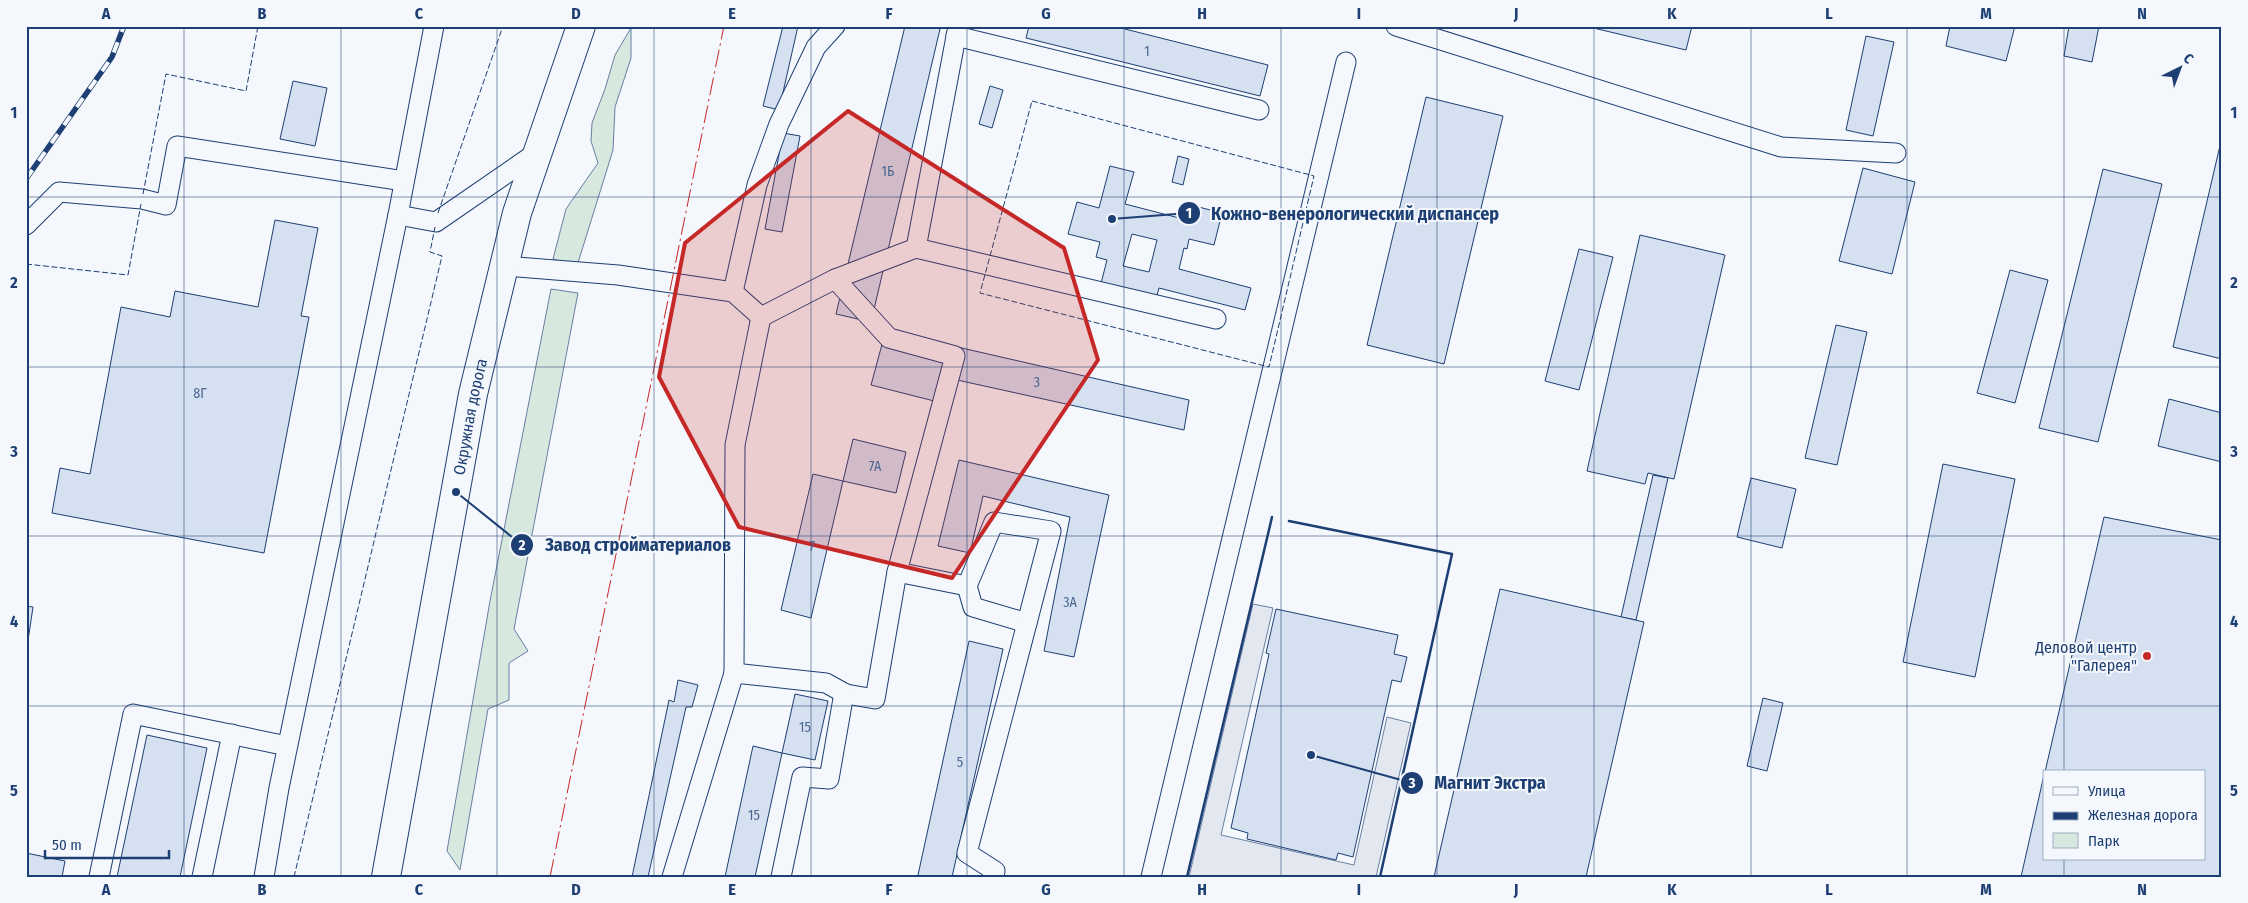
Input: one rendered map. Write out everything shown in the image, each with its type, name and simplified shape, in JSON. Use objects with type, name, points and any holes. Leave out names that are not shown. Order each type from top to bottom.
[{"type":"highway","name":"Окружная дорога","points":[[386,877],[473,394],[517,213],[581,26]]},
{"type":"lane","points":[[264,877],[287,746],[398,214],[434,26]]},
{"type":"lane","points":[[814,26],[816,47]]},
{"type":"lane","points":[[733,292],[757,185],[779,124],[816,47],[835,26]]},
{"type":"lane","points":[[1396,26],[1781,147],[1896,153]]},
{"type":"lane","points":[[916,248],[957,31],[1259,110]]},
{"type":"lane","points":[[1151,877],[1346,62]]},
{"type":"lane","points":[[26,225],[59,192],[142,199],[166,205],[177,146],[404,181]]},
{"type":"lane","points":[[398,214],[436,222],[536,153]]},
{"type":"lane","points":[[761,317],[835,279],[916,248],[1216,319]]},
{"type":"lane","points":[[504,266],[618,275],[733,292],[761,317]]},
{"type":"lane","points":[[734,673],[826,683],[844,692],[875,699],[897,572],[955,356],[888,338],[835,279]]},
{"type":"lane","points":[[672,877],[734,673],[735,446],[761,317]]},
{"type":"lane","points":[[994,877],[995,871],[967,853],[1051,530],[994,522],[968,586],[973,607],[1027,622]]},
{"type":"lane","points":[[897,572],[968,586]]},
{"type":"lane","points":[[781,877],[802,777],[829,779],[844,692]]},
{"type":"lane","points":[[99,877],[134,714],[287,746]]},
{"type":"lane","points":[[202,877],[232,734]]},
{"type":"highlighted area","points":[[848,111],[1064,248],[1098,360],[952,578],[739,527],[659,377],[685,243]]},
{"type":"green space","points":[[631,28],[631,58],[615,107],[613,150],[577,266],[553,259],[566,209],[598,163],[591,141],[592,123],[615,55]]},
{"type":"green space","points":[[551,289],[578,293],[514,629],[528,651],[509,663],[509,700],[488,709],[460,870],[447,851],[490,601]]},
{"type":"shaded area","points":[[1253,604],[1273,608],[1221,835],[1354,865],[1387,717],[1411,723],[1376,877],[1189,877]]},
{"type":"building","points":[[783,26],[798,26],[779,110],[763,106]]},
{"type":"building","points":[[905,26],[930,26],[940,29],[871,322],[836,314]]},
{"type":"building","points":[[1029,26],[1113,26],[1268,65],[1260,96],[1026,38]]},
{"type":"building","points":[[1585,26],[1692,26],[1686,50]]},
{"type":"building","points":[[1950,26],[2015,26],[2006,61],[1946,46]]},
{"type":"building","points":[[2069,26],[2099,26],[2092,62],[2064,56]]},
{"type":"building","points":[[1866,36],[1894,42],[1873,136],[1846,130]]},
{"type":"building","points":[[293,81],[327,88],[315,146],[280,139]]},
{"type":"building","points":[[990,86],[1003,90],[992,128],[979,124]]},
{"type":"building","points":[[1426,97],[1503,116],[1444,364],[1367,345]]},
{"type":"building","points":[[783,133],[800,136],[782,232],[765,229]]},
{"type":"building","points":[[2222,137],[2222,359],[2173,347]]},
{"type":"building","points":[[1178,156],[1189,159],[1183,185],[1172,182]]},
{"type":"building","points":[[1110,166],[1134,172],[1125,204],[1183,219],[1187,204],[1222,213],[1214,245],[1189,239],[1187,249],[1184,248],[1179,269],[1251,288],[1245,310],[1159,288],[1154,306],[1097,299],[1107,260],[1096,257],[1100,242],[1068,234],[1077,202],[1099,208]],"holes":[[[1132,234],[1157,240],[1149,272],[1123,266]]]},
{"type":"building","points":[[1863,168],[1915,182],[1892,274],[1839,261]]},
{"type":"building","points":[[2103,169],[2162,184],[2098,442],[2039,428]]},
{"type":"building","points":[[275,220],[318,228],[301,316],[309,317],[264,553],[52,513],[60,468],[90,474],[121,307],[170,317],[175,291],[258,307]]},
{"type":"building","points":[[1640,235],[1725,255],[1674,479],[1648,473],[1645,484],[1587,471]]},
{"type":"building","points":[[1579,249],[1613,257],[1579,390],[1545,381]]},
{"type":"building","points":[[2010,270],[2048,280],[2015,403],[1977,393]]},
{"type":"building","points":[[1836,325],[1867,332],[1837,465],[1805,458]]},
{"type":"building","points":[[884,337],[953,346],[1189,400],[1184,430],[948,378],[942,403],[871,385]]},
{"type":"building","points":[[2169,399],[2222,413],[2222,462],[2158,446]]},
{"type":"building","points":[[853,439],[906,452],[896,493],[843,481]]},
{"type":"building","points":[[959,460],[1109,495],[1074,657],[1044,651],[1070,517],[983,496],[970,553],[938,546]]},
{"type":"building","points":[[1943,464],[2015,479],[1975,677],[1903,662]]},
{"type":"building","points":[[813,474],[843,481],[811,618],[781,610]]},
{"type":"building","points":[[1653,475],[1668,478],[1636,620],[1621,617]]},
{"type":"building","points":[[1751,478],[1796,489],[1782,548],[1737,537]]},
{"type":"building","name":"Деловой центр \"Галерея\"","points":[[2104,517],[2222,540],[2222,877],[2021,877],[2043,779],[2043,860],[2206,860],[2206,770],[2045,770]]},
{"type":"building","points":[[1500,589],[1644,622],[1586,877],[1434,877]]},
{"type":"building","points":[[26,606],[33,607],[26,654]]},
{"type":"building","points":[[1276,609],[1398,635],[1394,654],[1407,657],[1401,682],[1392,680],[1353,857],[1338,853],[1336,860],[1247,839],[1248,833],[1231,828],[1269,654],[1266,653]]},
{"type":"building","points":[[969,641],[1003,649],[952,877],[924,877],[918,875]]},
{"type":"building","points":[[678,680],[698,685],[692,707],[686,707],[648,877],[632,877],[669,700],[674,702]]},
{"type":"building","points":[[795,694],[828,701],[815,760],[782,753]]},
{"type":"building","points":[[1763,698],[1783,703],[1767,771],[1747,766]]},
{"type":"building","points":[[147,735],[207,748],[180,877],[117,877]]},
{"type":"building","points":[[753,746],[782,753],[755,877],[725,877]]},
{"type":"building","points":[[26,853],[65,861],[62,877],[26,877]]},
{"type":"railway","points":[[26,179],[112,57],[124,26]]},
{"type":"fence","points":[[143,194],[166,74],[246,91],[258,26]]},
{"type":"fence","points":[[438,213],[503,26]]},
{"type":"fence","points":[[1032,101],[1314,176],[1269,367],[980,293],[1032,101]]},
{"type":"fence","points":[[26,264],[128,275],[141,204]]},
{"type":"fence","points":[[294,877],[442,256],[430,252],[435,227]]},
{"type":"wall","points":[[1187,877],[1272,517]]},
{"type":"wall","points":[[1289,521],[1452,554],[1380,877]]},
{"type":"power","points":[[550,877],[724,26]]},
{"type":"place","name":"Кожно-венерологический диспансер","points":[[1112,219]]},
{"type":"place","name":"Завод стройматериалов","points":[[456,492]]},
{"type":"place","name":"Деловой центр \"Галерея\"","points":[[2147,656]]},
{"type":"place","name":"Магнит Экстра","points":[[1311,755]]}]
